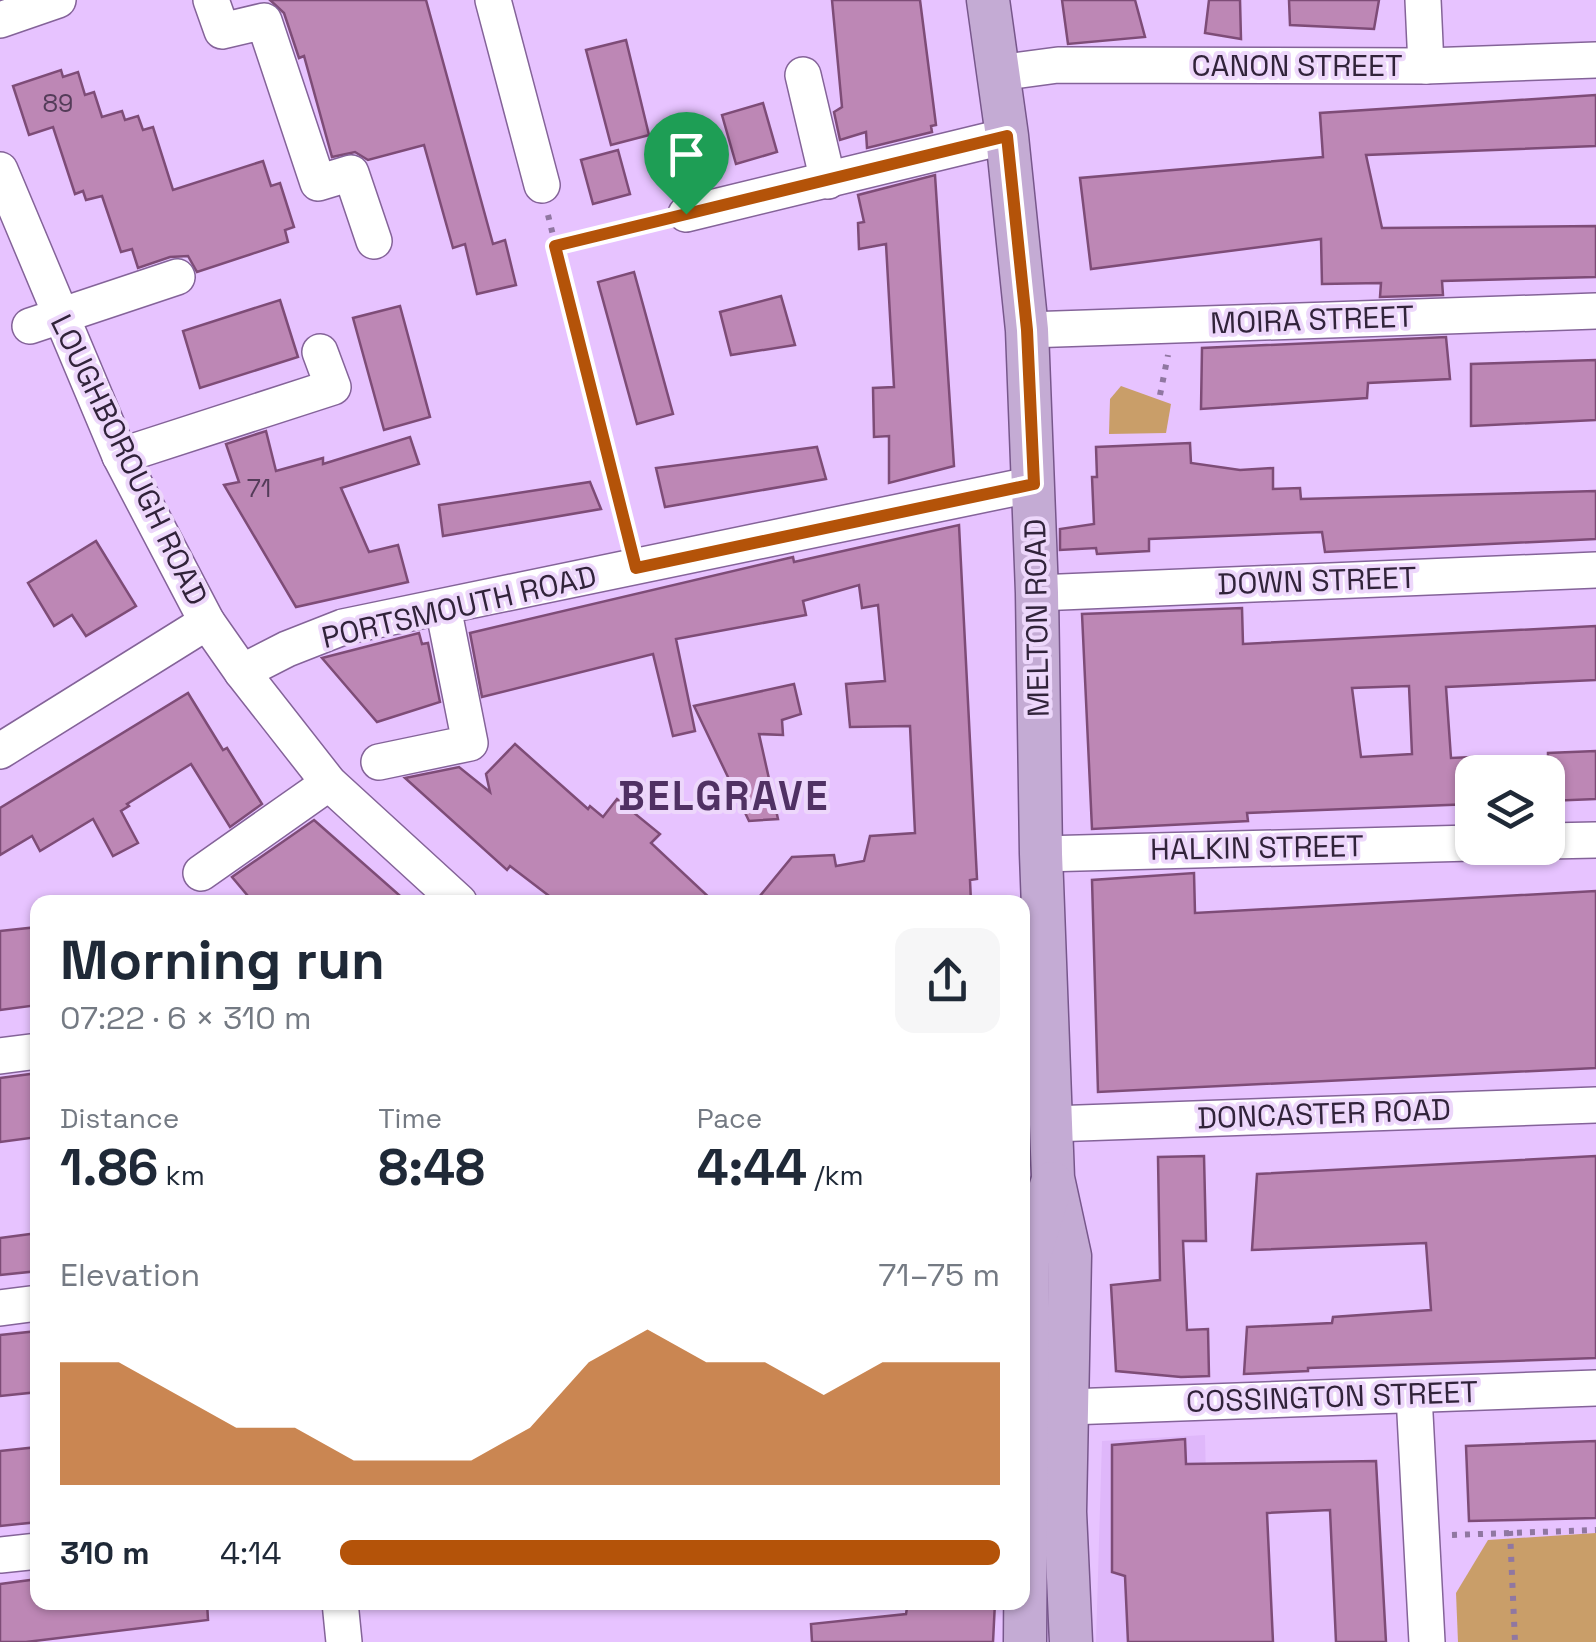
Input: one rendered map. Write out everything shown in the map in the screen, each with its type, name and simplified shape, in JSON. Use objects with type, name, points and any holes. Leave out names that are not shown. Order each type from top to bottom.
[{"type":"main road","name":"MELTON ROAD","points":[[988,0],[1027,330],[1053,1178],[1070,1256],[1065,1512],[1071,1642]]},
{"type":"main road","name":"MELTON ROAD","points":[[1030,1253],[1053,1178]]},
{"type":"main road","points":[[1030,1407],[1068,1407]]},
{"type":"main road","name":"MELTON ROAD","points":[[1024,1610],[1024,1642]]},
{"type":"street","points":[[0,20],[58,0]]},
{"type":"street","points":[[211,0],[222,31],[264,21],[318,183],[351,173],[374,241]]},
{"type":"street","points":[[493,0],[542,185]]},
{"type":"street","points":[[1423,0],[1426,66]]},
{"type":"street","name":"CANON STREET","points":[[998,73],[1058,64],[1426,66],[1596,60]]},
{"type":"street","points":[[803,75],[828,182]]},
{"type":"street","points":[[686,214],[1007,136]]},
{"type":"street","name":"LOUGHBOROUGH ROAD","points":[[0,170],[44,321],[207,622],[329,783],[450,895]]},
{"type":"street","points":[[44,321],[177,278]]},
{"type":"street","name":"MOIRA STREET","points":[[1027,330],[1596,310]]},
{"type":"street","points":[[120,456],[333,387],[320,352]]},
{"type":"street","name":"PORTSMOUTH ROAD","points":[[242,672],[288,648],[343,627],[1034,484]]},
{"type":"street","name":"DOWN STREET","points":[[1038,593],[1596,570]]},
{"type":"street","points":[[379,762],[470,743],[443,607]]},
{"type":"street","points":[[0,750],[207,622]]},
{"type":"street","points":[[202,873],[329,783]]},
{"type":"street","points":[[1565,841],[1596,840]]},
{"type":"street","name":"HALKIN STREET","points":[[1041,854],[1455,843]]},
{"type":"street","points":[[0,1056],[30,1052]]},
{"type":"street","name":"DONCASTER ROAD","points":[[1051,1124],[1596,1105]]},
{"type":"street","points":[[0,1308],[30,1304]]},
{"type":"street","name":"COSSINGTON STREET","points":[[1068,1407],[1596,1388]]},
{"type":"street","points":[[1414,1395],[1427,1642]]},
{"type":"street","points":[[0,1555],[30,1551]]},
{"type":"street","points":[[341,1610],[344,1642]]},
{"type":"path","points":[[542,185],[636,568]]},
{"type":"path","points":[[555,246],[686,214]]},
{"type":"path","points":[[1422,1537],[1596,1530]]},
{"type":"path","points":[[1510,1531],[1515,1642]]},
{"type":"shaded area","points":[[1121,386],[1171,404],[1166,433],[1109,434],[1110,399]]},
{"type":"shaded area","points":[[1205,1435],[1207,1526],[1263,1642],[1096,1642],[1102,1441]]},
{"type":"shaded area","points":[[1596,1533],[1596,1642],[1458,1642],[1456,1593],[1488,1540]]},
{"type":"building","points":[[270,0],[426,0],[493,244],[505,240],[516,285],[477,294],[465,244],[453,248],[424,145],[368,160],[355,152],[332,157],[304,56],[299,58],[284,13]]},
{"type":"building","points":[[832,0],[920,0],[936,125],[931,126],[932,132],[867,148],[866,132],[840,140],[834,112],[842,107]]},
{"type":"building","points":[[1062,0],[1135,0],[1145,37],[1068,44]]},
{"type":"building","points":[[1209,0],[1240,0],[1241,39],[1205,33]]},
{"type":"building","points":[[1289,0],[1379,0],[1374,29],[1290,25]]},
{"type":"building","points":[[626,40],[649,135],[611,145],[586,50]]},
{"type":"building","points":[[61,70],[63,77],[78,72],[85,95],[94,92],[102,117],[122,111],[125,120],[138,116],[143,130],[153,127],[173,190],[263,161],[271,186],[280,183],[294,227],[285,230],[288,242],[197,272],[188,256],[170,257],[138,268],[132,249],[121,252],[102,196],[86,200],[83,191],[75,194],[53,127],[29,135],[13,86]]},
{"type":"building","points":[[1596,95],[1596,146],[1366,155],[1382,228],[1596,226],[1596,277],[1442,281],[1443,295],[1380,297],[1381,283],[1322,284],[1321,239],[1091,269],[1080,178],[1323,157],[1320,113]]},
{"type":"building","points":[[763,103],[777,152],[736,164],[722,115]]},
{"type":"building","points":[[618,150],[630,194],[593,204],[581,160]]},
{"type":"building","points":[[935,175],[954,466],[889,483],[889,436],[874,437],[873,388],[894,387],[886,244],[859,249],[858,223],[864,222],[858,195]]},
{"type":"building","points":[[634,272],[673,414],[637,424],[598,282]]},
{"type":"building","points":[[781,296],[795,345],[731,355],[720,312]]},
{"type":"building","points":[[280,300],[298,357],[200,388],[183,331]]},
{"type":"building","points":[[400,306],[430,417],[384,430],[353,318]]},
{"type":"building","points":[[1446,337],[1450,379],[1368,383],[1367,398],[1201,409],[1202,348]]},
{"type":"building","points":[[1596,360],[1596,420],[1471,426],[1471,364]]},
{"type":"building","points":[[266,431],[276,471],[323,458],[323,464],[410,437],[419,464],[341,488],[369,552],[398,545],[408,582],[296,607],[224,485],[239,482],[226,444]]},
{"type":"building","points":[[1190,443],[1191,463],[1240,470],[1273,468],[1273,489],[1300,488],[1301,499],[1596,491],[1596,539],[1325,552],[1322,532],[1149,539],[1149,551],[1097,554],[1096,548],[1060,550],[1060,529],[1094,524],[1092,477],[1097,477],[1096,447]]},
{"type":"building","points":[[817,447],[826,479],[665,507],[656,468]]},
{"type":"building","points":[[590,482],[601,509],[443,536],[439,505]]},
{"type":"building","points":[[959,525],[977,879],[970,880],[971,895],[761,895],[792,857],[834,855],[836,866],[864,861],[870,836],[915,833],[910,726],[850,727],[846,684],[885,681],[878,605],[862,608],[859,585],[803,601],[806,615],[676,639],[695,731],[673,736],[653,654],[482,697],[470,633],[793,557],[794,562]]},
{"type":"building","points":[[96,541],[136,606],[86,636],[72,615],[54,626],[28,583]]},
{"type":"building","points":[[1242,608],[1243,644],[1596,626],[1596,680],[1446,687],[1451,758],[1455,758],[1455,805],[1247,813],[1248,821],[1092,829],[1082,614]],"holes":[[[1409,686],[1412,754],[1361,757],[1352,688]]]},
{"type":"building","points":[[419,633],[422,644],[428,643],[440,702],[377,722],[322,658]]},
{"type":"building","points":[[794,684],[801,714],[782,720],[783,735],[759,734],[778,819],[749,821],[694,706]]},
{"type":"building","points":[[188,693],[262,804],[230,827],[191,764],[121,811],[138,843],[113,856],[93,819],[40,851],[32,836],[0,855],[0,808]]},
{"type":"building","points":[[515,744],[588,809],[590,806],[603,817],[617,799],[660,834],[651,843],[707,895],[548,895],[510,866],[507,870],[405,778],[459,767],[490,792],[486,774]]},
{"type":"building","points":[[1596,751],[1596,799],[1565,800],[1565,755],[1548,753]]},
{"type":"building","points":[[314,820],[399,895],[247,895],[232,877]]},
{"type":"building","points":[[1194,873],[1195,913],[1596,891],[1596,1068],[1098,1092],[1092,880]]},
{"type":"building","points":[[30,928],[30,1006],[0,1010],[0,931]]},
{"type":"building","points":[[30,1074],[30,1138],[0,1142],[0,1078]]},
{"type":"building","points":[[1204,1156],[1206,1241],[1183,1241],[1187,1330],[1208,1329],[1209,1376],[1116,1371],[1111,1285],[1160,1280],[1158,1157]]},
{"type":"building","points":[[1596,1156],[1596,1358],[1308,1368],[1244,1374],[1247,1327],[1332,1323],[1333,1317],[1431,1310],[1426,1243],[1252,1250],[1257,1174]]},
{"type":"building","points":[[30,1234],[30,1272],[0,1275],[0,1238]]},
{"type":"building","points":[[30,1332],[30,1393],[0,1396],[0,1335]]},
{"type":"building","points":[[1185,1439],[1186,1464],[1376,1461],[1386,1642],[1336,1642],[1330,1510],[1267,1513],[1273,1642],[1128,1642],[1125,1576],[1112,1572],[1112,1445]]},
{"type":"building","points":[[1596,1441],[1596,1518],[1469,1521],[1466,1446]]},
{"type":"building","points":[[30,1448],[30,1523],[0,1526],[0,1451]]},
{"type":"building","points":[[30,1580],[30,1610],[207,1610],[208,1620],[0,1642],[0,1584]]},
{"type":"building","points":[[907,1610],[995,1610],[993,1642],[812,1642],[811,1624],[906,1614]]},
{"type":"district","name":"BELGRAVE","points":[[724,796]]},
{"type":"route","points":[[1007,136],[1027,330],[1034,484],[636,568],[555,246],[686,214],[1007,136]]}]
